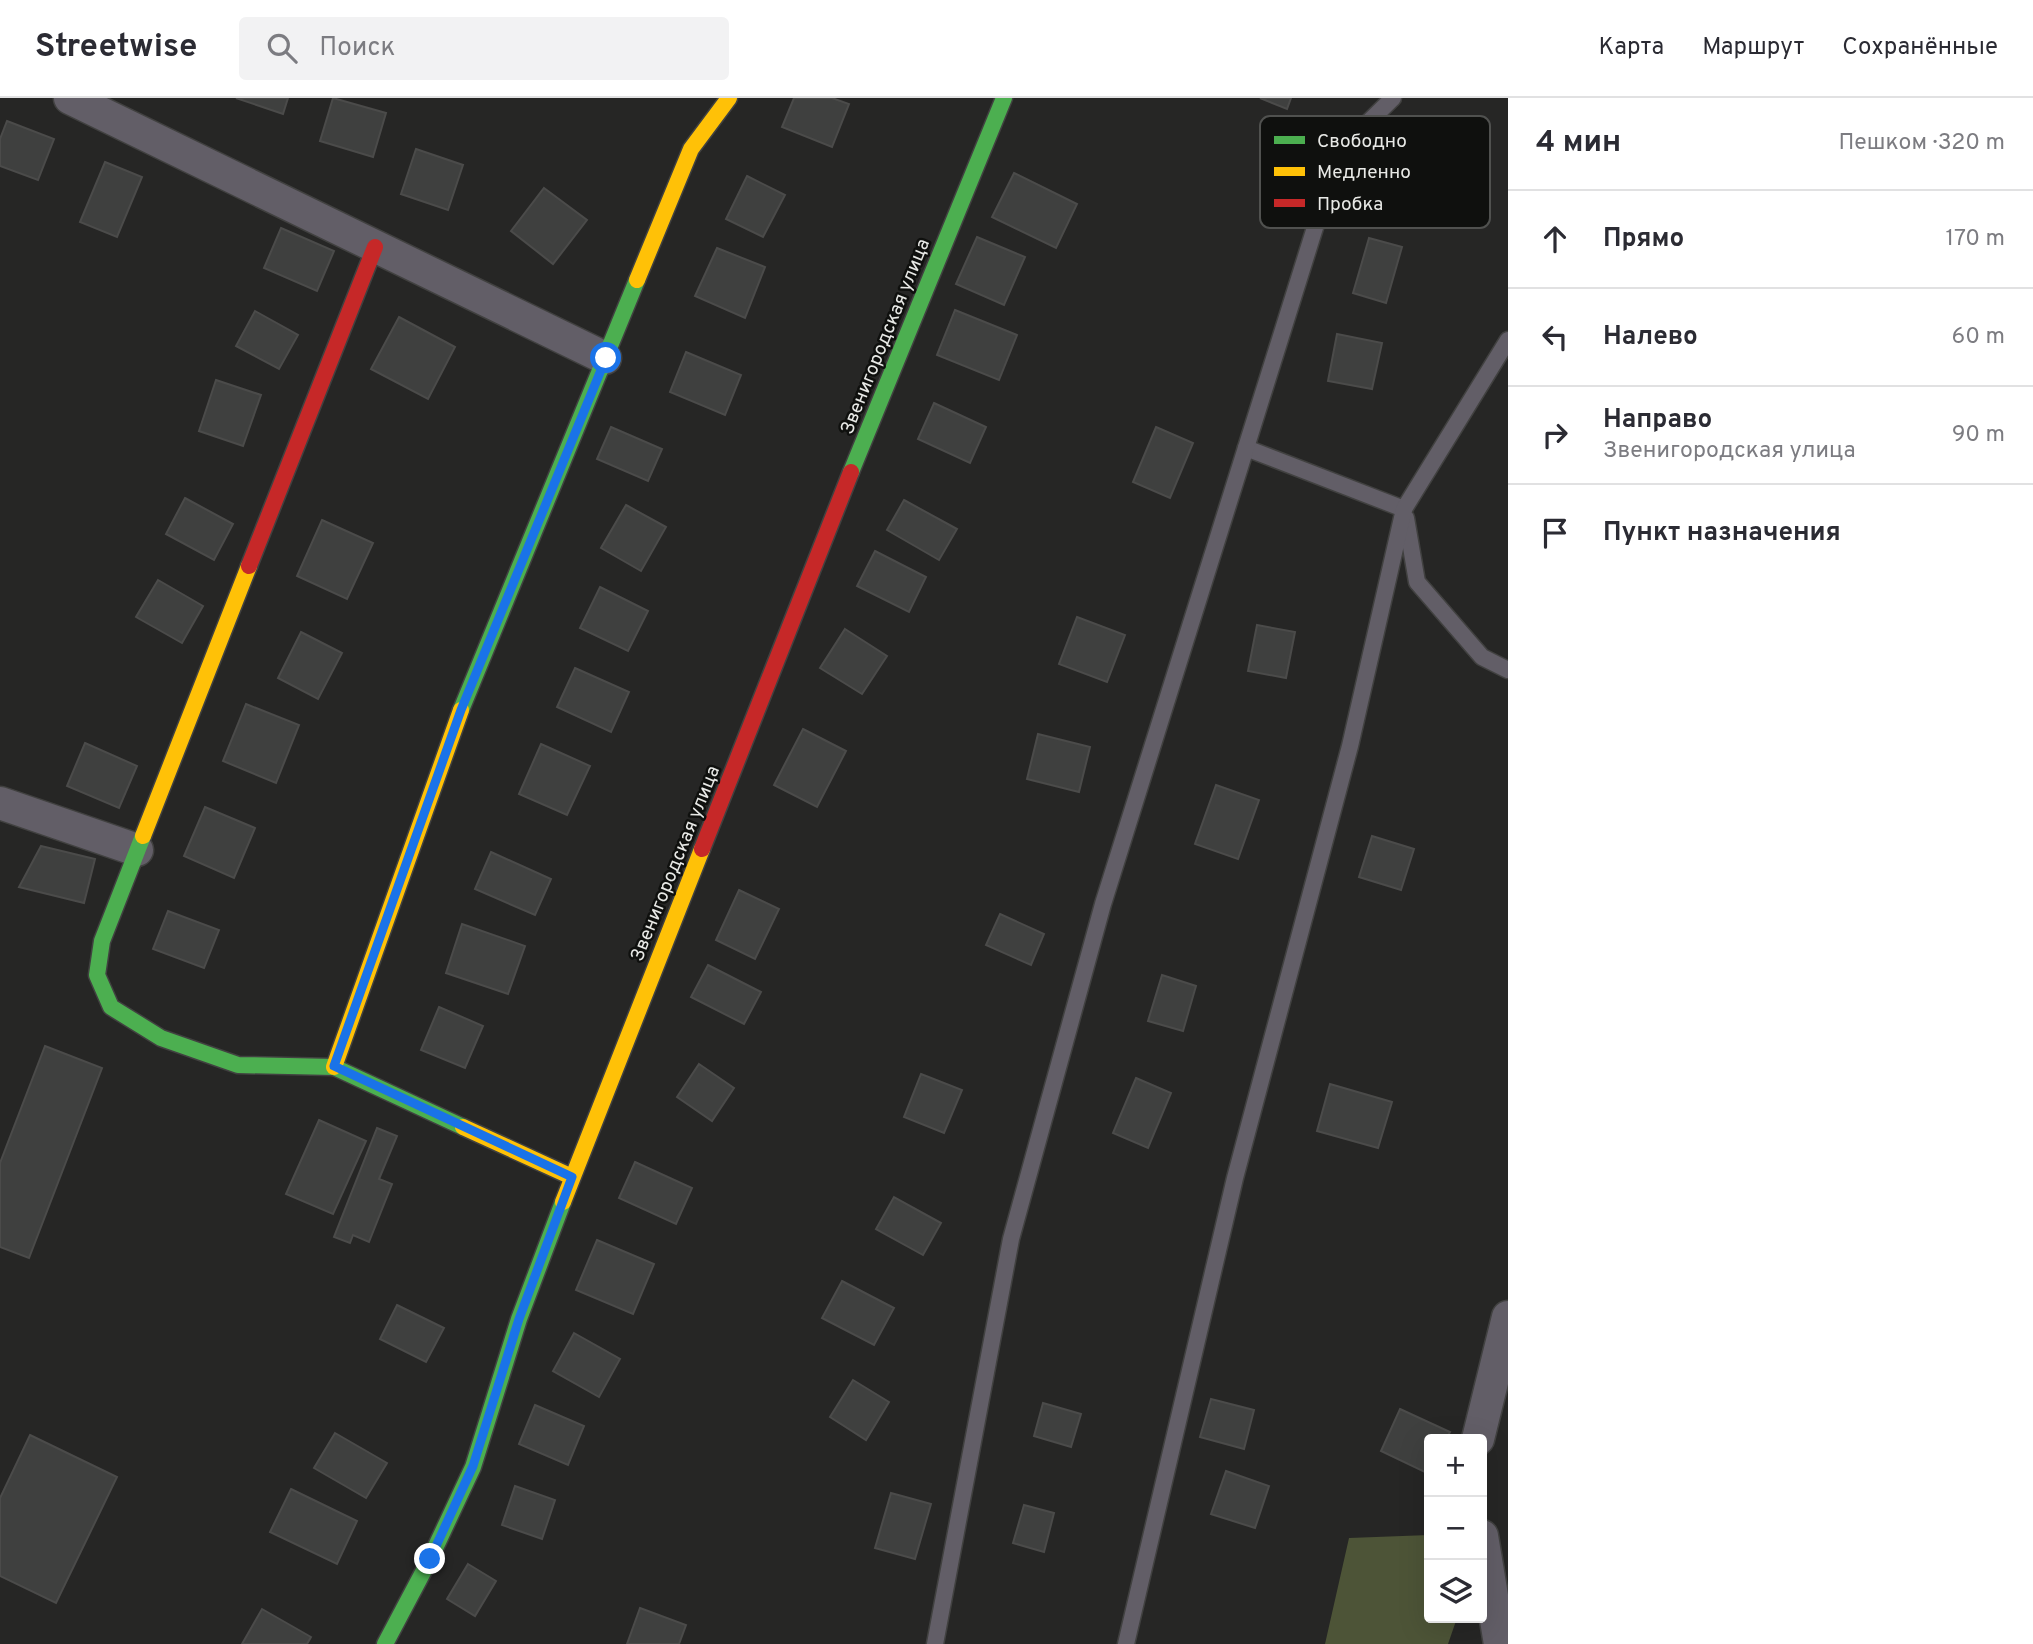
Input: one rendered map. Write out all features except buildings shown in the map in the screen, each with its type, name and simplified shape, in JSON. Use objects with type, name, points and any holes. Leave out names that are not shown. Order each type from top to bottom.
[{"type":"street","points":[[70,98],[606,358]]},
{"type":"street","points":[[334,1066],[461,710],[691,149],[729,98]]},
{"type":"street","name":"Звенигородская улица","points":[[395,1638],[473,1466],[519,1319],[572,1177],[903,342],[1004,98]]},
{"type":"street","points":[[375,247],[136,850],[102,941],[97,975],[111,1007],[161,1038],[238,1065],[334,1066],[572,1177]]},
{"type":"street","points":[[0,803],[136,850]]},
{"type":"street","points":[[1479,1434],[1508,1317]]},
{"type":"street","points":[[1486,1560],[1500,1644]]},
{"type":"lane","points":[[1375,116],[1393,98]]},
{"type":"lane","points":[[935,1644],[1011,1238],[1103,904],[1315,228]]},
{"type":"lane","points":[[1126,1644],[1231,1191],[1350,746],[1404,509],[1508,340]]},
{"type":"lane","points":[[1246,447],[1404,509]]},
{"type":"lane","points":[[1404,509],[1417,582],[1482,657],[1508,670]]},
{"type":"green space","points":[[1424,1535],[1424,1623],[1455,1623],[1448,1644],[1325,1644],[1349,1538]]},
{"type":"traffic: fast","points":[[851,472],[1004,98]]},
{"type":"traffic: fast","points":[[461,710],[637,280]]},
{"type":"traffic: fast","points":[[143,836],[102,941],[97,975],[111,1007],[161,1038],[238,1065],[334,1067],[463,1127]]},
{"type":"traffic: fast","points":[[385,1644],[430,1559],[473,1467],[519,1319],[563,1202]]},
{"type":"traffic: slow","points":[[637,280],[691,149],[729,98]]},
{"type":"traffic: slow","points":[[143,836],[249,566]]},
{"type":"traffic: slow","points":[[334,1067],[461,710]]},
{"type":"traffic: slow","points":[[563,1202],[702,849]]},
{"type":"traffic: slow","points":[[463,1127],[572,1177]]},
{"type":"traffic: jam","points":[[249,566],[375,247]]},
{"type":"traffic: jam","points":[[702,849],[851,472]]},
{"type":"route","points":[[430,1559],[473,1466],[519,1319],[572,1177],[334,1066],[461,710],[606,358]]}]
